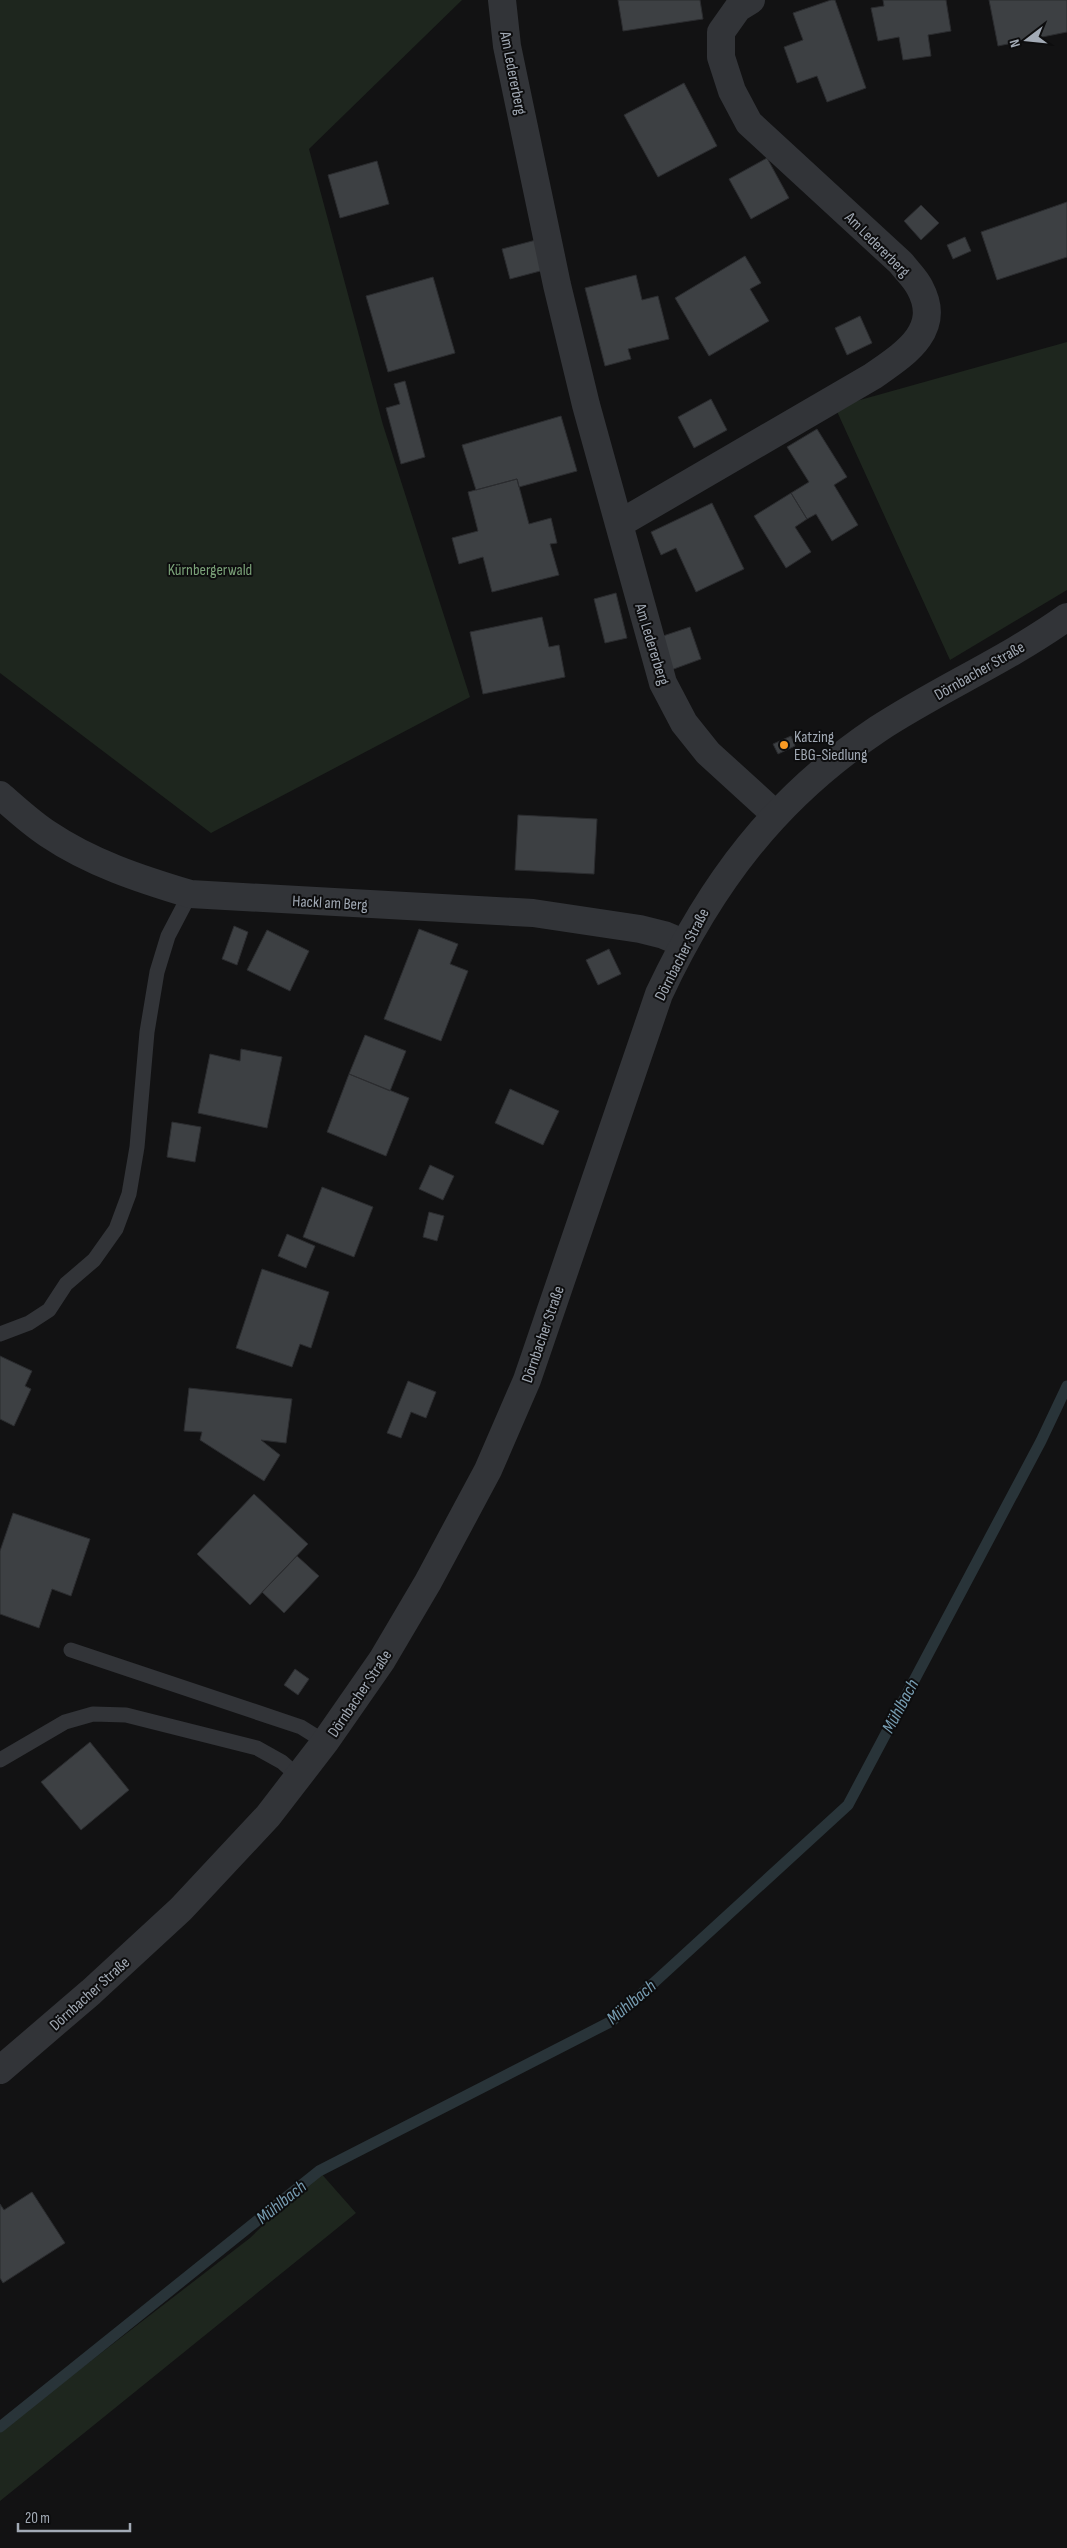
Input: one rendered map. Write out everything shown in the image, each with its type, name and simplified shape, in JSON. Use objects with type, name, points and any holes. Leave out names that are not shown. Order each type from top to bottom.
[{"type":"street","name":"Am Ledererberg","points":[[502,0],[507,46],[557,285],[586,405],[663,683],[684,723],[708,753],[775,814]]},
{"type":"street","name":"Am Ledererberg","points":[[618,524],[873,376],[910,350],[923,332],[926,308],[920,288],[911,275],[901,263],[749,123],[732,91],[721,57],[721,32],[738,8],[751,0]]},
{"type":"street","name":"Dörnbacher Straße","points":[[0,2070],[91,1992],[181,1909],[268,1816],[326,1742],[382,1660],[428,1582],[488,1470],[527,1380],[659,994],[683,943],[710,898],[775,814],[819,772],[879,729],[1067,617]]},
{"type":"street","name":"Hackl am Berg","points":[[0,795],[47,834],[93,860],[141,879],[190,894],[533,914],[640,929],[664,935],[683,943]]},
{"type":"lane","points":[[0,1334],[29,1323],[49,1310],[66,1284],[94,1260],[116,1229],[129,1194],[137,1147],[147,1032],[157,972],[168,936],[190,894]]},
{"type":"lane","points":[[71,1650],[301,1727],[326,1742]]},
{"type":"lane","points":[[0,1760],[65,1722],[93,1714],[126,1715],[257,1748],[282,1762],[299,1777]]},
{"type":"green space","name":"Kürnbergerwald","points":[[0,0],[462,0],[309,149],[383,425],[470,697],[211,833],[0,673]]},
{"type":"green space","points":[[1067,342],[1067,590],[950,660],[835,407]]},
{"type":"green space","points":[[319,2171],[356,2213],[0,2501],[0,2431],[250,2238]]},
{"type":"building","points":[[618,0],[700,0],[703,19],[623,31]]},
{"type":"building","points":[[835,0],[866,88],[827,102],[817,76],[797,83],[784,47],[803,40],[793,13]]},
{"type":"building","points":[[883,0],[946,0],[951,31],[928,35],[931,56],[903,60],[899,37],[878,41],[871,8],[884,6]]},
{"type":"building","points":[[989,0],[1067,0],[1067,32],[998,46]]},
{"type":"building","points":[[684,83],[717,146],[658,177],[624,115]]},
{"type":"building","points":[[767,158],[789,198],[751,219],[729,179]]},
{"type":"building","points":[[377,161],[389,204],[340,218],[328,175]]},
{"type":"building","points":[[1067,202],[1067,257],[997,280],[981,232]]},
{"type":"building","points":[[921,205],[939,223],[921,240],[904,221]]},
{"type":"building","points":[[965,237],[971,251],[953,259],[947,245]]},
{"type":"building","points":[[536,240],[544,270],[510,279],[502,249]]},
{"type":"building","points":[[745,256],[761,283],[750,289],[769,321],[709,356],[675,298]]},
{"type":"building","points":[[636,275],[642,300],[658,296],[669,339],[628,349],[631,359],[605,366],[585,288]]},
{"type":"building","points":[[433,277],[455,353],[388,372],[366,296]]},
{"type":"building","points":[[860,316],[872,343],[847,355],[835,328]]},
{"type":"building","points":[[405,381],[425,457],[401,464],[386,408],[400,404],[394,384]]},
{"type":"building","points":[[711,399],[727,430],[694,448],[678,417]]},
{"type":"building","points":[[561,416],[577,471],[519,487],[517,479],[476,490],[462,445]]},
{"type":"building","points":[[817,429],[847,477],[834,485],[858,525],[832,541],[816,514],[807,519],[791,493],[809,482],[787,447]]},
{"type":"building","points":[[517,479],[529,524],[551,518],[557,543],[550,544],[559,575],[492,592],[483,557],[459,564],[452,538],[478,531],[468,492]]},
{"type":"building","points":[[791,493],[807,519],[795,527],[811,552],[786,568],[754,516]]},
{"type":"building","points":[[712,503],[744,569],[696,592],[676,548],[661,555],[651,532]]},
{"type":"building","points":[[616,593],[627,638],[605,643],[594,599]]},
{"type":"building","points":[[542,617],[549,647],[559,645],[565,677],[483,694],[470,632]]},
{"type":"building","points":[[690,627],[701,659],[671,670],[660,637]]},
{"type":"building","name":"Katzing EBG-Siedlung","points":[[791,736],[795,746],[778,754],[773,744]]},
{"type":"building","points":[[518,815],[597,819],[594,874],[515,870]]},
{"type":"building","points":[[234,926],[248,932],[237,965],[222,959]]},
{"type":"building","points":[[419,929],[458,944],[450,964],[468,971],[441,1041],[384,1019]]},
{"type":"building","points":[[267,930],[309,951],[290,991],[247,970]]},
{"type":"building","points":[[609,949],[621,974],[598,985],[586,960]]},
{"type":"building","points":[[365,1035],[406,1051],[390,1091],[349,1074]]},
{"type":"building","points":[[241,1049],[282,1057],[267,1128],[198,1113],[210,1054],[240,1061]]},
{"type":"building","points":[[349,1074],[409,1098],[386,1156],[327,1132]]},
{"type":"building","points":[[510,1089],[559,1111],[543,1145],[495,1123]]},
{"type":"building","points":[[172,1122],[201,1127],[195,1162],[167,1157]]},
{"type":"building","points":[[430,1165],[454,1176],[443,1200],[419,1189]]},
{"type":"building","points":[[322,1187],[373,1207],[354,1257],[303,1237]]},
{"type":"building","points":[[429,1212],[444,1216],[437,1241],[423,1237]]},
{"type":"building","points":[[287,1234],[315,1246],[306,1268],[278,1256]]},
{"type":"building","points":[[262,1269],[329,1292],[311,1348],[300,1344],[292,1367],[236,1348]]},
{"type":"building","points":[[0,1356],[32,1371],[25,1386],[31,1389],[14,1426],[0,1419]]},
{"type":"building","points":[[408,1381],[436,1392],[426,1418],[411,1412],[401,1438],[387,1433]]},
{"type":"building","points":[[189,1388],[292,1399],[286,1443],[261,1440],[280,1455],[264,1481],[200,1440],[202,1432],[184,1431]]},
{"type":"building","points":[[254,1494],[308,1544],[250,1605],[197,1554]]},
{"type":"building","points":[[13,1513],[90,1539],[71,1596],[52,1589],[39,1628],[0,1614],[0,1551]]},
{"type":"building","points":[[297,1556],[319,1576],[284,1613],[262,1592]]},
{"type":"building","points":[[295,1669],[309,1679],[298,1695],[284,1685]]},
{"type":"building","points":[[90,1742],[129,1790],[81,1830],[41,1782]]},
{"type":"building","points":[[32,2192],[65,2243],[3,2283],[0,2278],[0,2204],[4,2210]]},
{"type":"waterway","name":"Mühlbach","points":[[0,2427],[319,2171],[612,2021],[848,1805],[1041,1441],[1067,1386]]},
{"type":"place","name":"Katzing EBG-Siedlung","points":[[784,745]]}]
